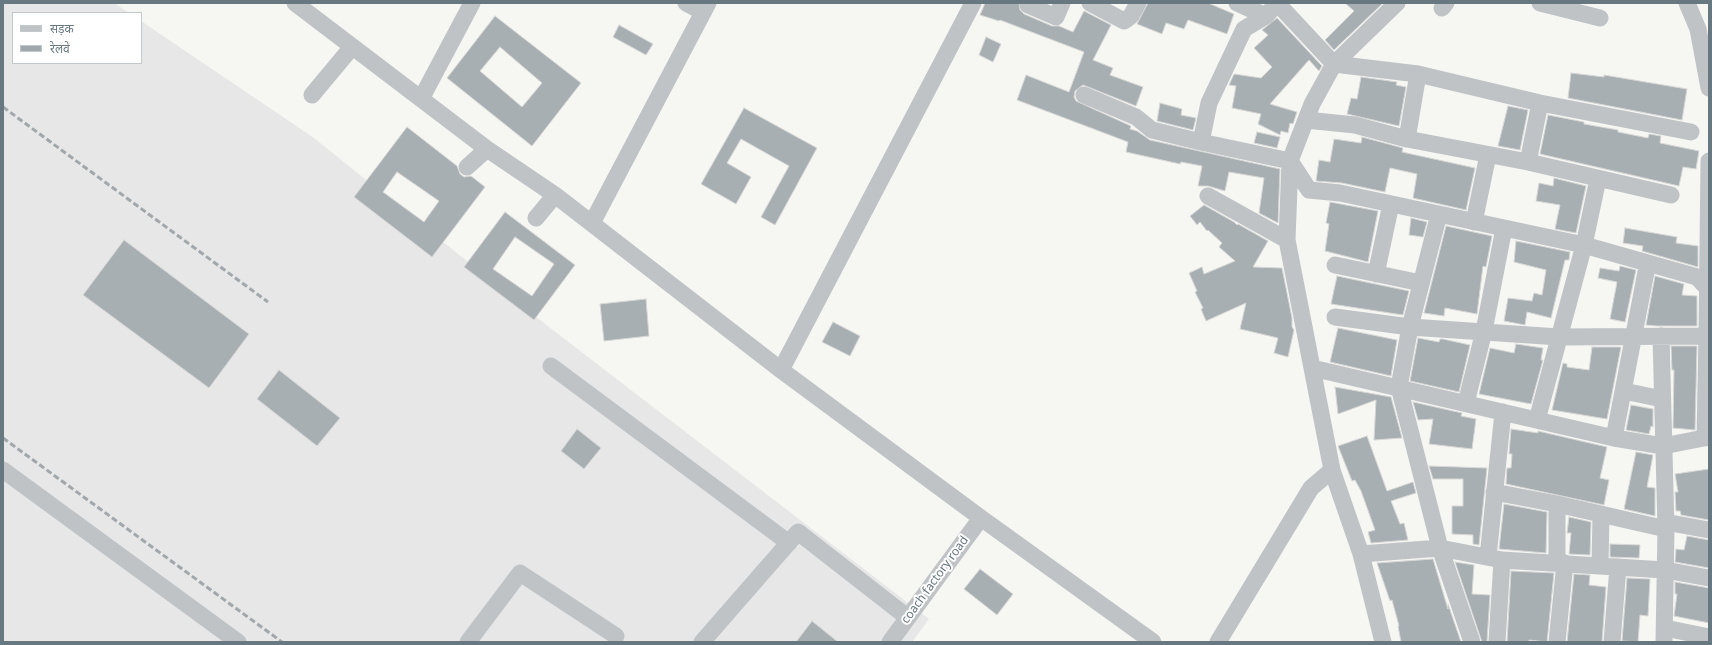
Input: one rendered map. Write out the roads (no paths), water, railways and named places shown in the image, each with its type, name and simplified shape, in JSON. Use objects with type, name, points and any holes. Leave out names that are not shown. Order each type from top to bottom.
[{"type":"street","points":[[295,3],[488,149],[555,195],[781,370],[981,518],[1153,642]]},
{"type":"street","points":[[421,99],[472,3]]},
{"type":"street","points":[[592,223],[705,8],[686,3]]},
{"type":"street","points":[[781,370],[973,3]]},
{"type":"street","points":[[1029,3],[1028,5],[1056,16],[1062,3]]},
{"type":"street","points":[[1090,3],[1124,21],[1132,16],[1138,3]]},
{"type":"street","points":[[1237,3],[1274,7],[1334,64],[1418,74],[1540,103],[1691,132]]},
{"type":"street","points":[[1384,642],[1361,554],[1332,470],[1312,368],[1280,236],[1288,215],[1290,161],[1312,104],[1334,64],[1397,3]]},
{"type":"street","points":[[1540,3],[1600,18]]},
{"type":"street","points":[[1687,3],[1698,29],[1709,88]]},
{"type":"street","points":[[1201,142],[1209,103],[1244,29],[1274,7]]},
{"type":"street","points":[[312,95],[352,47]]},
{"type":"street","points":[[1407,139],[1418,74]]},
{"type":"street","points":[[1084,95],[1136,117],[1152,130],[1290,161],[1309,190]]},
{"type":"street","points":[[1528,162],[1540,103]]},
{"type":"street","points":[[1306,120],[1355,125],[1407,139],[1528,162],[1671,195]]},
{"type":"street","points":[[467,167],[488,149]]},
{"type":"street","points":[[1474,222],[1488,155]]},
{"type":"street","points":[[1312,368],[1614,438],[1664,446],[1707,438],[1709,161]]},
{"type":"street","points":[[1538,420],[1584,245],[1598,179]]},
{"type":"street","points":[[1309,190],[1340,193],[1584,245],[1698,277],[1708,289]]},
{"type":"street","points":[[1288,215],[1309,190]]},
{"type":"street","points":[[536,218],[555,195]]},
{"type":"street","points":[[1208,196],[1280,236]]},
{"type":"street","points":[[1376,274],[1392,204]]},
{"type":"street","points":[[1439,214],[1410,327],[1399,387],[1440,548],[1472,642]]},
{"type":"street","points":[[1466,403],[1484,331],[1504,228]]},
{"type":"street","points":[[1335,265],[1421,283]]},
{"type":"street","points":[[1614,438],[1635,336],[1646,272]]},
{"type":"street","points":[[1335,317],[1410,327],[1559,337],[1707,336]]},
{"type":"street","points":[[1661,336],[1666,526],[1664,635],[1709,637]]},
{"type":"street","points":[[551,366],[788,543]]},
{"type":"street","points":[[1624,391],[1662,399]]},
{"type":"street","points":[[1497,642],[1494,492],[1503,412]]},
{"type":"street","points":[[3,470],[238,642]]},
{"type":"street","points":[[1218,642],[1311,488],[1332,470]]},
{"type":"street","points":[[1494,492],[1666,526],[1709,530]]},
{"type":"street","points":[[1557,504],[1561,563],[1557,642]]},
{"type":"street","points":[[1600,566],[1601,514]]},
{"type":"street","name":"coach factory road","points":[[890,642],[981,518]]},
{"type":"street","points":[[702,642],[798,532],[907,618]]},
{"type":"street","points":[[1361,554],[1440,548],[1495,558],[1665,570],[1709,578]]},
{"type":"street","points":[[1612,642],[1618,567]]},
{"type":"street","points":[[468,642],[520,573],[616,636]]},
{"type":"railway","points":[[3,107],[268,302]]},
{"type":"railway","points":[[3,438],[282,642]]}]
